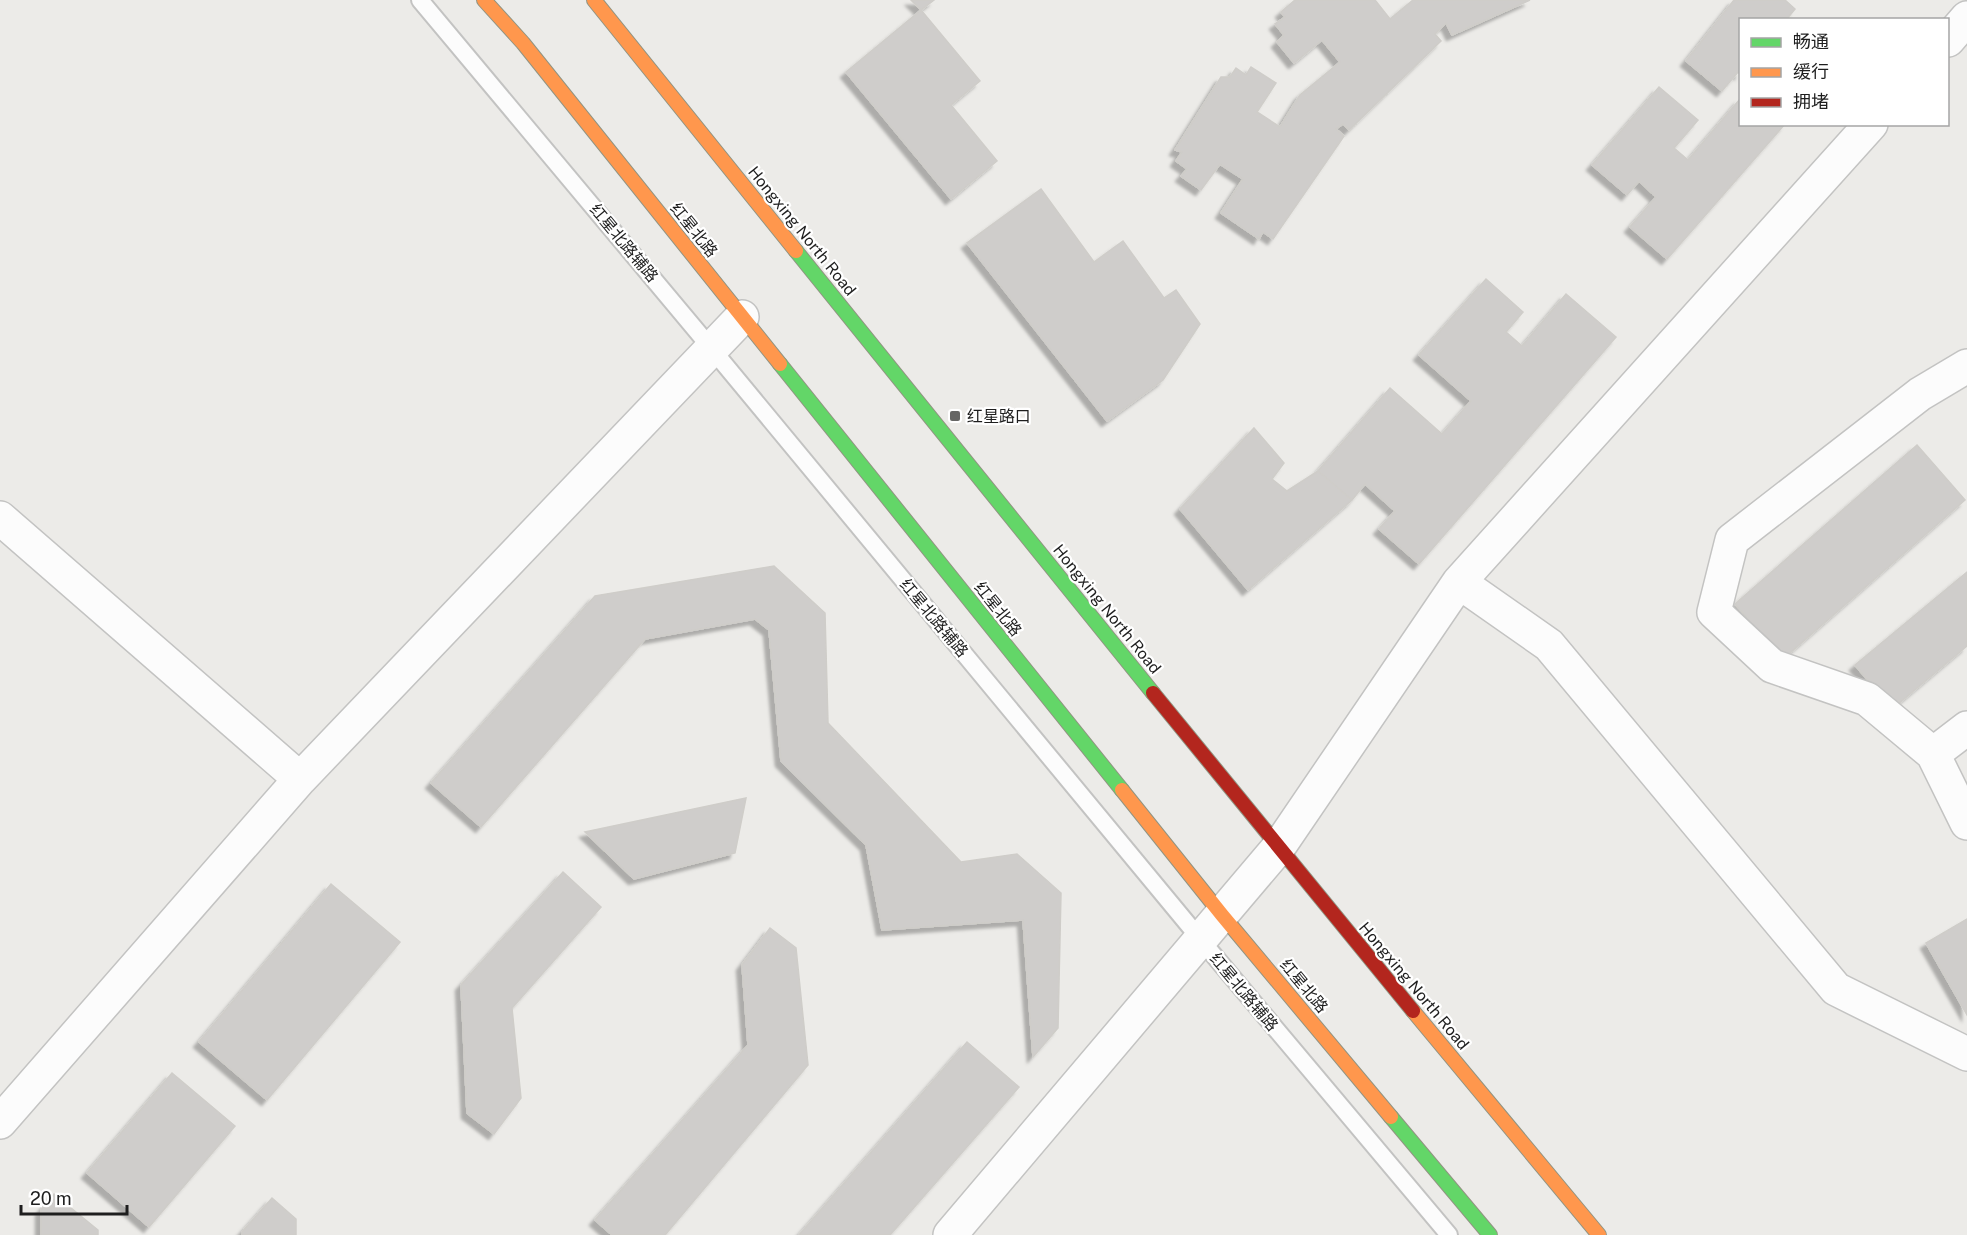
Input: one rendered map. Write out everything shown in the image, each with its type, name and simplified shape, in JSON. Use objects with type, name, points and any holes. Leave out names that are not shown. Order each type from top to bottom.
[{"type":"main road","name":"红星北路","points":[[484,0],[523,43],[1222,915],[1490,1235]]},
{"type":"main road","name":"Hongxing North Road","points":[[594,0],[1278,848],[1599,1235]]},
{"type":"street","points":[[1949,38],[1967,18]]},
{"type":"street","points":[[950,1235],[1278,848],[1459,582],[1869,126]]},
{"type":"street","points":[[0,1122],[300,779],[742,316]]},
{"type":"street","points":[[1967,366],[1920,394],[1732,540],[1714,612],[1772,666],[1867,699],[1933,754],[1967,823]]},
{"type":"street","points":[[0,518],[300,779]]},
{"type":"street","points":[[1459,582],[1549,645],[1836,989],[1967,1054]]},
{"type":"street","points":[[1933,754],[1967,728]]},
{"type":"lane","name":"红星北路辅路","points":[[420,0],[1200,940],[1449,1235]]},
{"type":"building","points":[[911,0],[934,0],[921,10]]},
{"type":"building","points":[[1295,0],[1375,0],[1390,19],[1413,0],[1530,0],[1452,35],[1446,23],[1435,34],[1441,41],[1349,130],[1343,124],[1336,129],[1344,136],[1273,239],[1263,232],[1259,239],[1221,213],[1243,179],[1220,164],[1201,190],[1181,176],[1187,169],[1176,161],[1182,152],[1175,150],[1221,77],[1230,77],[1236,68],[1246,75],[1251,67],[1276,83],[1257,112],[1280,127],[1300,95],[1340,62],[1322,40],[1294,63],[1277,42],[1284,35],[1275,24],[1285,17],[1281,12]]},
{"type":"building","points":[[1734,0],[1785,0],[1795,9],[1788,18],[1739,18],[1739,73],[1722,91],[1686,61]]},
{"type":"building","points":[[921,10],[980,81],[951,105],[997,161],[951,199],[846,72]]},
{"type":"building","points":[[1659,87],[1698,120],[1674,148],[1688,160],[1739,100],[1739,126],[1783,126],[1667,259],[1630,227],[1656,197],[1639,181],[1627,195],[1592,165]]},
{"type":"building","points":[[1041,189],[1094,262],[1123,241],[1164,298],[1176,290],[1200,324],[1163,380],[1107,421],[967,243]]},
{"type":"building","points":[[1486,279],[1523,312],[1506,332],[1522,346],[1566,294],[1616,337],[1419,564],[1379,529],[1395,511],[1365,484],[1352,500],[1318,471],[1390,388],[1442,434],[1471,401],[1419,355]]},
{"type":"building","points":[[1254,428],[1284,463],[1272,479],[1287,491],[1318,471],[1352,500],[1248,590],[1180,509]]},
{"type":"building","points":[[1917,445],[1965,500],[1783,659],[1735,604]]},
{"type":"building","points":[[774,566],[825,613],[828,723],[961,862],[1017,854],[1061,893],[1058,1028],[1033,1057],[1023,920],[882,930],[866,845],[781,761],[769,630],[755,619],[645,639],[481,827],[431,783],[595,596]]},
{"type":"building","points":[[1967,572],[1967,646],[1892,709],[1855,665]]},
{"type":"building","points":[[746,798],[735,853],[634,879],[585,832]]},
{"type":"building","points":[[563,872],[601,907],[512,1008],[521,1098],[494,1134],[467,1113],[461,985]]},
{"type":"building","points":[[331,884],[400,942],[267,1100],[199,1042]]},
{"type":"building","points":[[1967,919],[1967,1015],[1926,943]]},
{"type":"building","points":[[770,928],[796,948],[808,1065],[665,1235],[612,1235],[595,1220],[748,1045],[742,965]]},
{"type":"building","points":[[967,1042],[1019,1087],[890,1235],[799,1235]]},
{"type":"building","points":[[172,1073],[235,1126],[149,1227],[87,1173]]},
{"type":"building","points":[[54,1194],[98,1230],[98,1235],[41,1235],[41,1210]]},
{"type":"building","points":[[272,1198],[296,1219],[296,1235],[242,1235],[242,1232]]},
{"type":"traffic: fast","points":[[796,251],[1153,693]]},
{"type":"traffic: fast","points":[[780,364],[1122,790]]},
{"type":"traffic: fast","points":[[1391,1117],[1490,1235]]},
{"type":"traffic: slow","points":[[484,0],[523,43],[780,364]]},
{"type":"traffic: slow","points":[[594,0],[796,251]]},
{"type":"traffic: slow","points":[[1122,790],[1222,915],[1391,1117]]},
{"type":"traffic: slow","points":[[1413,1011],[1599,1235]]},
{"type":"traffic: jam","points":[[1153,693],[1413,1011]]},
{"type":"place","name":"红星路口","points":[[955,416]]}]
